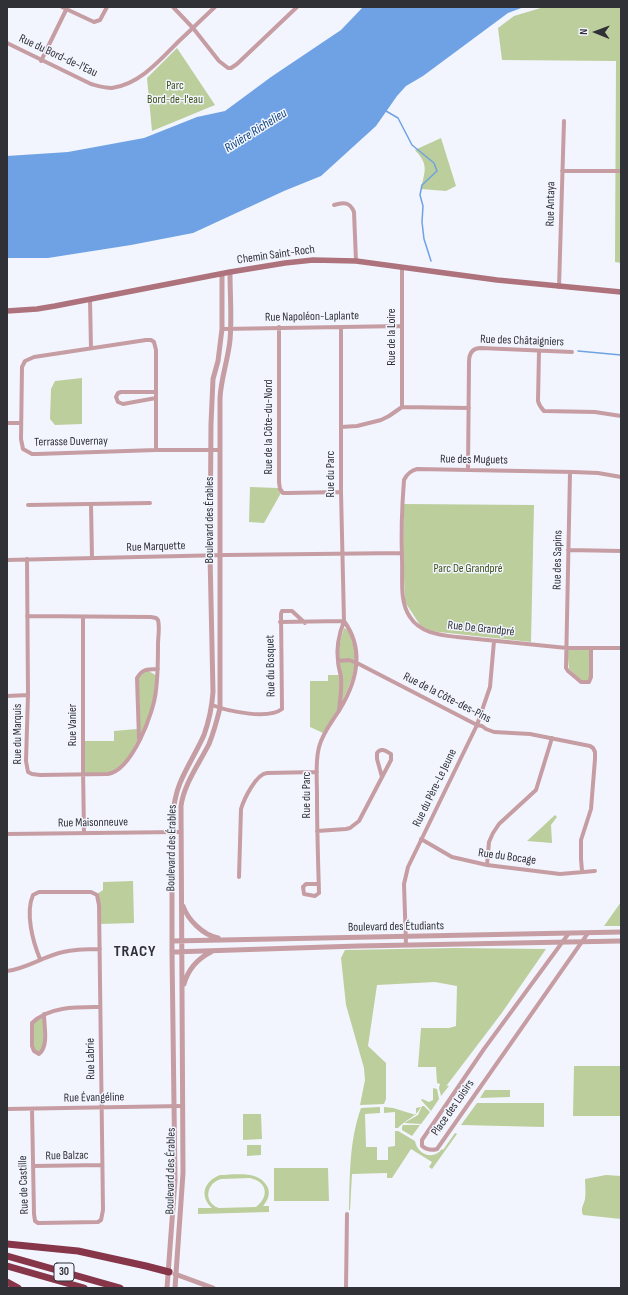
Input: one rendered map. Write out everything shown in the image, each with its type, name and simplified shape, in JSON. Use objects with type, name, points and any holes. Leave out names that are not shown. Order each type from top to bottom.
[{"type":"highway","points":[[7,1244],[78,1252],[172,1273]]},
{"type":"highway","name":"30","points":[[7,1256],[120,1288]]},
{"type":"highway","name":"30","points":[[7,1266],[84,1288]]},
{"type":"highway","points":[[7,1282],[18,1288]]},
{"type":"main road","name":"Chemin Saint-Roch","points":[[7,311],[37,309],[90,300],[230,272],[300,261],[329,260],[356,261],[559,287],[621,292]]},
{"type":"street","points":[[62,7],[94,22],[100,20],[107,7]]},
{"type":"street","points":[[173,7],[193,28],[219,61],[228,68],[231,68],[237,64],[294,8]]},
{"type":"street","name":"Rue du Bord-de-l'Eau","points":[[7,43],[41,61],[91,84],[104,88],[112,88],[137,79],[150,70],[215,7]]},
{"type":"street","points":[[41,61],[66,10]]},
{"type":"street","name":"Rue Antaya","points":[[559,287],[564,121]]},
{"type":"street","points":[[562,171],[621,171]]},
{"type":"street","points":[[334,206],[345,203],[350,205],[354,212],[356,261]]},
{"type":"street","name":"Rue de la Loire","points":[[402,267],[402,407]]},
{"type":"street","name":"Boulevard des Érables","points":[[167,1288],[172,1273],[182,1189],[181,806],[182,798],[210,743],[220,708],[221,384],[228,358],[231,329],[230,272]]},
{"type":"street","name":"Boulevard des Érables","points":[[175,1288],[172,1273],[175,1180],[171,832],[173,809],[177,791],[203,736],[212,705],[210,555],[211,451],[213,379],[218,361],[222,329],[222,274]]},
{"type":"street","points":[[90,300],[91,348]]},
{"type":"street","name":"Rue Napoléon-Laplante","points":[[222,329],[402,326]]},
{"type":"street","name":"Rue de la Côte-du-Nord","points":[[279,327],[280,489],[283,492],[288,493],[341,492]]},
{"type":"street","name":"Rue du Parc","points":[[339,711],[341,676],[338,661],[339,639],[344,621],[341,492],[340,327]]},
{"type":"street","name":"Terrasse Duvernay","points":[[156,450],[156,350],[154,342],[151,340],[146,340],[25,360],[22,367],[21,439],[23,449],[32,454],[156,450],[220,450]]},
{"type":"street","name":"Rue des Châtaigniers","points":[[468,470],[469,357],[472,351],[475,348],[481,348],[572,352]]},
{"type":"street","points":[[539,351],[538,401],[544,411],[595,412],[621,416]]},
{"type":"street","points":[[156,392],[121,392],[118,393],[116,397],[118,402],[123,404],[156,398]]},
{"type":"street","points":[[341,426],[357,426],[381,420],[390,416],[402,407],[469,408]]},
{"type":"street","points":[[7,423],[21,423]]},
{"type":"street","name":"Rue des Muguets","points":[[402,553],[404,480],[407,474],[411,471],[417,469],[570,472],[598,473],[621,477]]},
{"type":"street","name":"Rue des Sapins","points":[[570,472],[566,665],[568,671],[581,682],[589,682],[591,677],[591,648]]},
{"type":"street","points":[[28,505],[150,503]]},
{"type":"street","points":[[91,504],[92,558]]},
{"type":"street","points":[[568,550],[621,551]]},
{"type":"street","name":"Rue Marquette","points":[[7,560],[210,555],[402,553]]},
{"type":"street","name":"Rue De Grandpré","points":[[402,553],[402,588],[404,603],[410,618],[418,626],[428,631],[442,635],[567,648],[621,648]]},
{"type":"street","name":"Rue du Marquis","points":[[27,560],[27,616],[28,695],[26,761],[28,772],[40,775],[108,774],[117,771],[132,754],[139,741],[155,699],[158,670],[159,623],[156,618],[151,616],[27,616]]},
{"type":"street","name":"Rue du Bosquet","points":[[212,705],[233,712],[252,714],[279,712],[282,709],[280,622],[282,611],[288,610],[294,612],[305,623]]},
{"type":"street","name":"Rue Vanier","points":[[83,617],[84,833]]},
{"type":"street","name":"Rue du Parc","points":[[319,884],[317,831],[318,754],[323,734],[339,711],[354,680],[357,663],[356,647],[350,628],[344,621]]},
{"type":"street","name":"Rue du Bosquet","points":[[280,622],[305,623],[344,621]]},
{"type":"street","name":"Rue du Père-Le Jeune","points":[[406,945],[404,884],[408,867],[477,725],[490,686],[494,641]]},
{"type":"street","name":"Rue de la Côte-des-Pins","points":[[338,661],[349,660],[357,663],[477,725],[494,732],[526,733],[590,746],[595,752],[593,796],[591,810],[581,840],[582,872]]},
{"type":"street","points":[[139,741],[137,678],[141,671],[158,670]]},
{"type":"street","points":[[7,696],[28,695]]},
{"type":"street","points":[[487,865],[490,842],[493,833],[499,824],[536,790],[552,738]]},
{"type":"street","points":[[317,831],[346,829],[350,828],[359,821],[391,760],[391,754],[380,750],[377,753],[377,759],[382,776]]},
{"type":"street","points":[[239,877],[240,809],[256,780],[261,775],[267,773],[317,772]]},
{"type":"street","name":"Rue Maisonneuve","points":[[7,834],[180,832]]},
{"type":"street","name":"Rue du Bocage","points":[[421,839],[452,857],[487,865],[560,874],[595,871]]},
{"type":"street","name":"Rue Labrie","points":[[40,959],[30,924],[30,904],[33,895],[39,892],[91,892],[97,895],[99,905],[100,949],[103,1210],[101,1220],[98,1222]]},
{"type":"street","points":[[181,899],[184,910],[195,924],[209,935],[223,940]]},
{"type":"street","name":"Boulevard des Étudiants","points":[[172,941],[621,932]]},
{"type":"street","name":"Place des Loisirs","points":[[569,933],[484,1049],[422,1140],[422,1146],[426,1150],[437,1149],[588,933]]},
{"type":"street","name":"Boulevard des Étudiants","points":[[172,952],[406,945],[621,941]]},
{"type":"street","points":[[7,971],[20,968],[40,959],[66,951],[100,949]]},
{"type":"street","points":[[182,995],[185,980],[193,966],[203,957],[214,951]]},
{"type":"street","points":[[44,1014],[45,1045],[41,1053],[36,1054],[32,1049],[32,1023],[44,1014],[69,1008],[100,1007]]},
{"type":"street","name":"Rue Évangéline","points":[[7,1109],[182,1106]]},
{"type":"street","name":"Rue de Castille","points":[[32,1109],[35,1221],[38,1223],[98,1222]]},
{"type":"street","name":"Rue Balzac","points":[[33,1166],[102,1165]]},
{"type":"street","points":[[346,1288],[347,1214]]},
{"type":"street","points":[[172,1273],[213,1288]]},
{"type":"green space","points":[[544,7],[621,7],[621,263],[615,262],[616,61],[502,60],[498,28],[514,16]]},
{"type":"green space","name":"Parc Bord-de-l'eau","points":[[177,48],[215,105],[152,131],[147,78]]},
{"type":"green space","points":[[441,138],[456,186],[446,191],[421,189],[425,168],[422,160],[415,150]]},
{"type":"green space","points":[[82,378],[82,424],[55,425],[50,419],[51,389],[55,381]]},
{"type":"green space","points":[[250,487],[278,488],[281,493],[264,523],[249,522]]},
{"type":"green space","name":"Parc De Grandpré","points":[[404,504],[534,505],[531,642],[430,631],[420,625],[405,602],[403,552]]},
{"type":"green space","points":[[344,628],[348,630],[353,644],[355,663],[352,677],[341,705],[339,653]]},
{"type":"green space","points":[[567,648],[590,649],[590,677],[587,681],[581,681],[569,669]]},
{"type":"green space","points":[[147,670],[157,676],[153,712],[127,760],[113,773],[85,774],[84,741],[114,741],[114,731],[137,729],[137,679]]},
{"type":"green space","points":[[328,675],[339,675],[341,678],[338,711],[323,733],[310,727],[310,681],[328,681]]},
{"type":"green space","points":[[555,815],[557,817],[551,825],[552,843],[527,841]]},
{"type":"green space","points":[[133,881],[134,923],[99,924],[97,894],[103,890],[103,882]]},
{"type":"green space","points":[[621,902],[621,926],[604,926]]},
{"type":"green space","points":[[456,948],[546,949],[501,1014],[447,1085],[445,1085],[449,1086],[441,1096],[439,1088],[440,1084],[437,1083],[436,1067],[418,1067],[421,1028],[449,1028],[456,1026],[457,986],[435,982],[377,985],[368,1046],[386,1063],[386,1099],[384,1104],[360,1105],[365,1080],[364,1068],[346,1005],[341,958],[345,950]]},
{"type":"green space","points":[[43,1016],[44,1045],[39,1053],[33,1049],[33,1023]]},
{"type":"green space","points":[[574,1066],[621,1066],[621,1116],[573,1116]]},
{"type":"green space","points":[[433,1088],[437,1089],[439,1099],[431,1111],[421,1100],[422,1099],[429,1102],[433,1100]]},
{"type":"green space","points":[[485,1090],[510,1090],[510,1097],[480,1098]]},
{"type":"green space","points":[[477,1103],[544,1103],[544,1127],[461,1125]]},
{"type":"green space","points":[[422,1106],[430,1112],[421,1124],[404,1123],[418,1115]]},
{"type":"green space","points":[[380,1107],[380,1113],[365,1114],[366,1147],[377,1147],[377,1160],[388,1160],[388,1147],[395,1146],[395,1131],[398,1131],[415,1141],[416,1146],[422,1152],[430,1155],[434,1155],[442,1149],[443,1150],[455,1133],[457,1134],[432,1169],[429,1167],[432,1162],[411,1149],[392,1178],[387,1178],[387,1173],[352,1174],[349,1210],[352,1146],[357,1121],[361,1108]]},
{"type":"green space","points":[[384,1107],[393,1108],[415,1115],[398,1128],[395,1128],[395,1112],[384,1113]]},
{"type":"green space","points":[[421,1107],[419,1111],[416,1114],[416,1108]]},
{"type":"green space","points":[[243,1114],[261,1114],[262,1139],[243,1140]]},
{"type":"green space","points":[[403,1125],[420,1125],[412,1136],[402,1130]]},
{"type":"green space","points":[[247,1145],[261,1145],[261,1155],[247,1156]]},
{"type":"green space","points":[[274,1168],[328,1168],[329,1201],[274,1201]]},
{"type":"green space","points":[[246,1174],[252,1175],[263,1181],[269,1191],[263,1206],[269,1206],[269,1212],[198,1214],[198,1208],[212,1208],[206,1199],[205,1189],[210,1181],[220,1175]],"holes":[[[250,1178],[256,1180],[265,1190],[263,1199],[256,1207],[219,1208],[210,1202],[208,1193],[216,1181],[221,1179]]]},
{"type":"green space","points":[[606,1175],[621,1176],[621,1219],[583,1215],[582,1208],[585,1201],[585,1179]]},
{"type":"water","name":"Rivière Richelieu","points":[[363,7],[524,7],[508,13],[423,76],[406,86],[376,126],[321,176],[284,191],[193,233],[131,245],[48,258],[7,258],[7,156],[68,152],[144,138],[197,117],[225,111],[271,77],[341,30]]},
{"type":"waterway","points":[[386,111],[398,118],[412,145],[434,163],[437,171],[422,185],[420,195],[423,206],[422,222],[424,239],[431,261]]},
{"type":"waterway","points":[[578,351],[621,355]]},
{"type":"district","name":"TRACY","points":[[135,952]]}]
